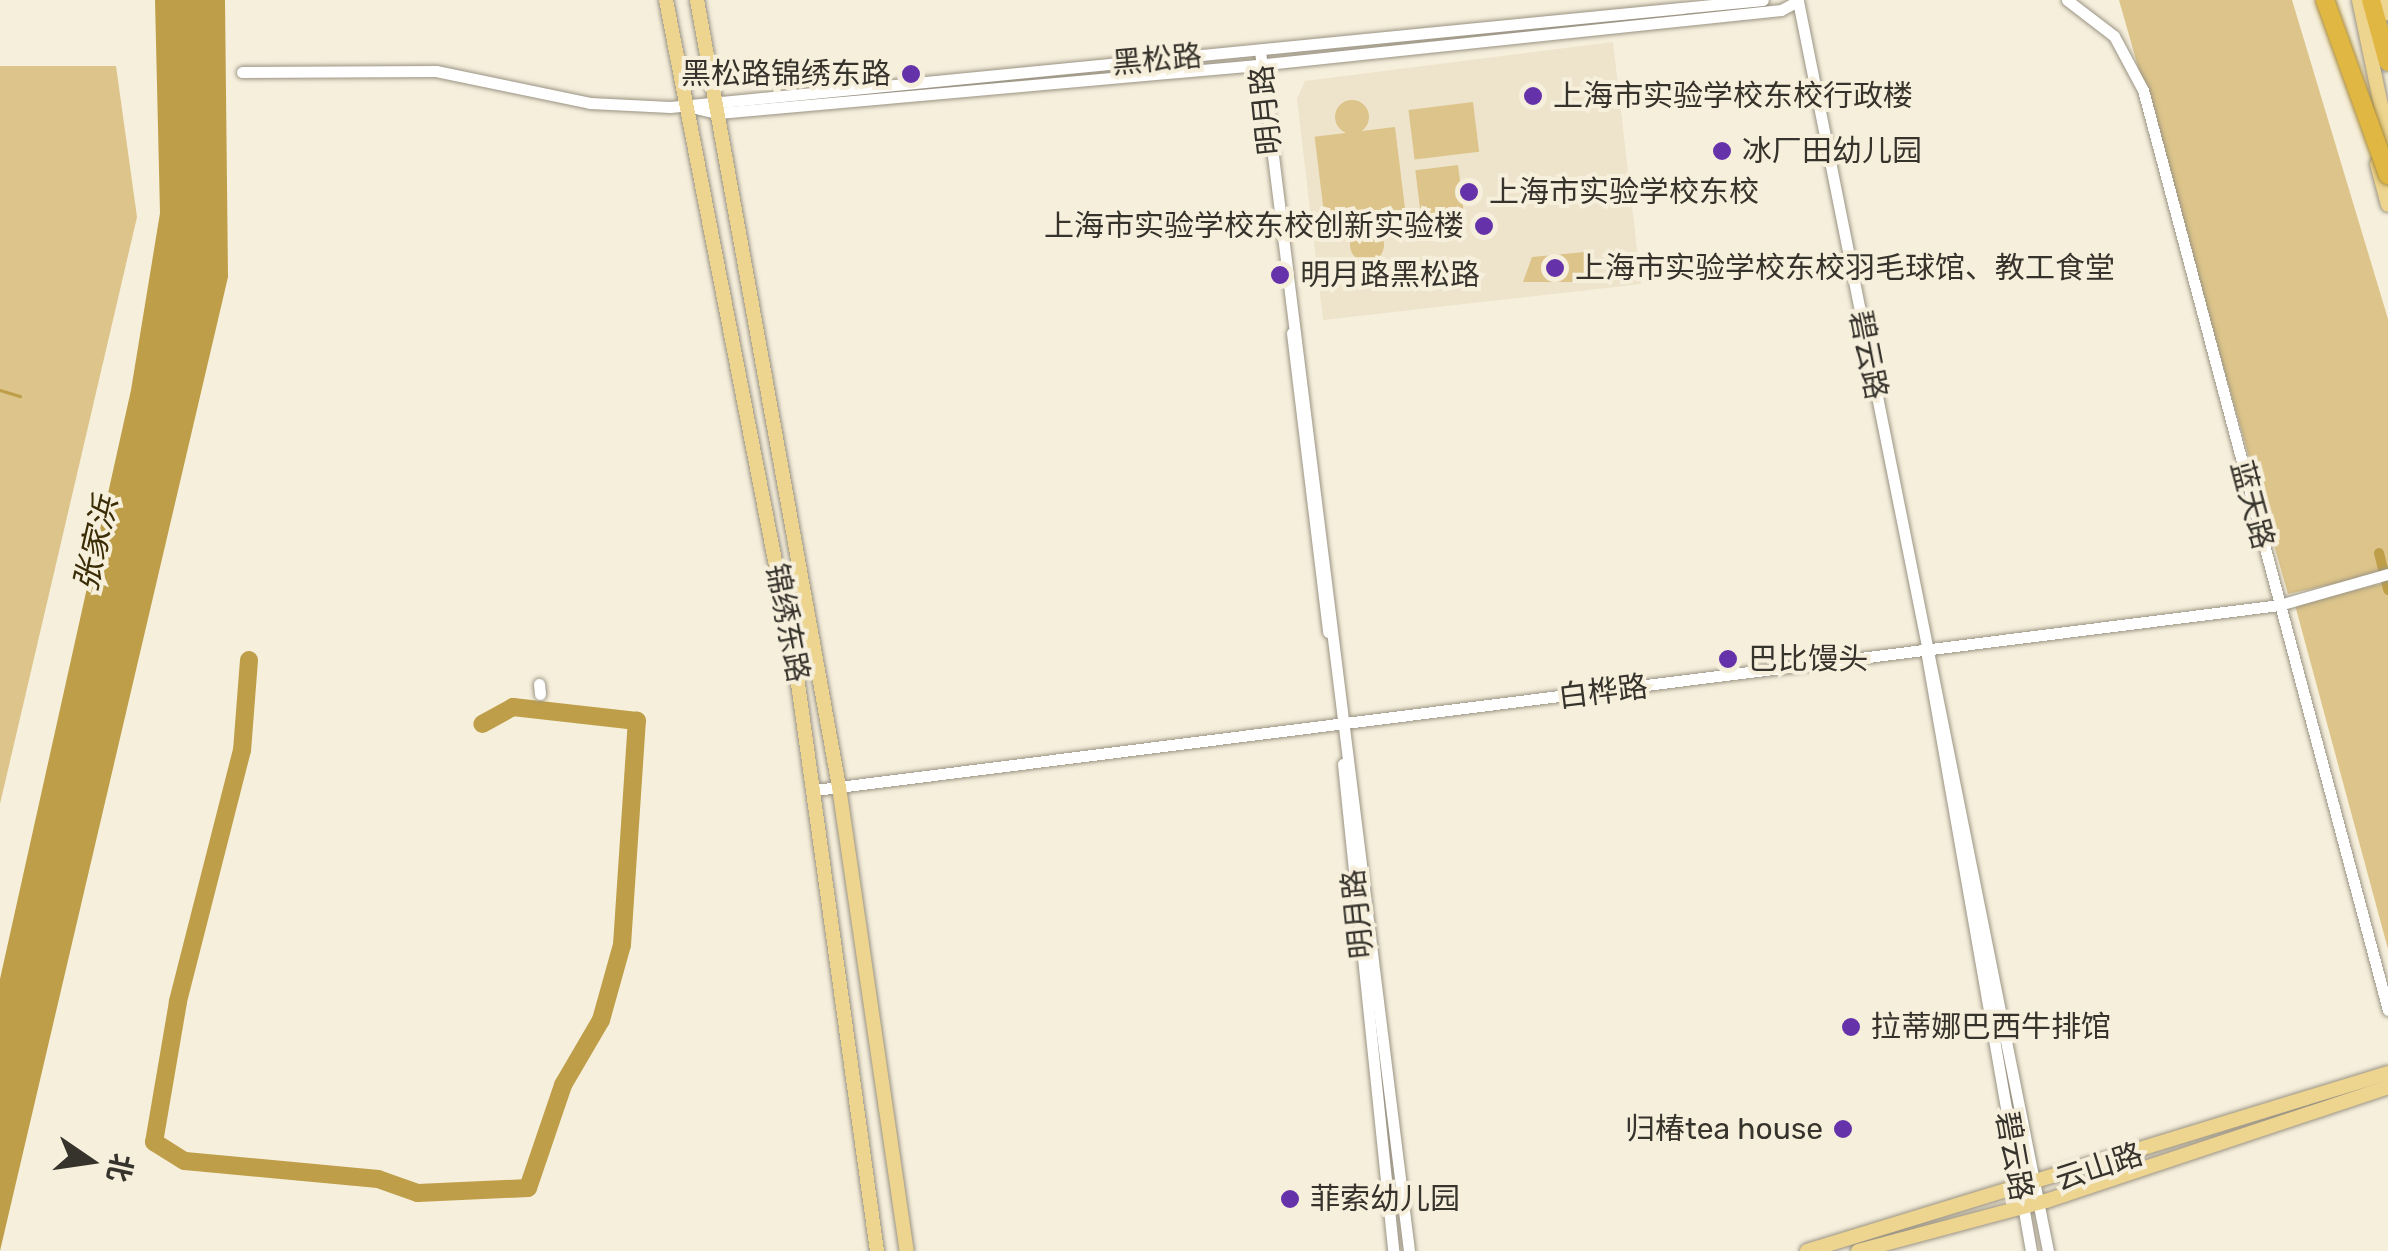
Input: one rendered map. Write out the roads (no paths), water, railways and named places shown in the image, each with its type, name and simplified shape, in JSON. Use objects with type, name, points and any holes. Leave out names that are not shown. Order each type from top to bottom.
[{"type":"highway","points":[[2330,0],[2341,24]]},
{"type":"highway","points":[[2330,0],[2388,175]]},
{"type":"highway","points":[[2371,0],[2388,62]]},
{"type":"main road","name":"锦绣东路","points":[[666,0],[815,790],[877,1251]]},
{"type":"main road","name":"锦绣东路","points":[[697,0],[839,787],[907,1251]]},
{"type":"main road","points":[[2359,0],[2388,139]]},
{"type":"main road","points":[[2384,0],[2388,13]]},
{"type":"main road","points":[[2341,24],[2388,205]]},
{"type":"main road","name":"云山路","points":[[1808,1251],[2029,1198],[2388,1074]]},
{"type":"main road","name":"云山路","points":[[1858,1251],[2388,1087]]},
{"type":"street","name":"黑松路","points":[[717,107],[1763,0]]},
{"type":"street","points":[[242,72],[436,70],[590,103],[717,107],[1261,64],[1781,10],[1797,0],[1810,0]]},
{"type":"street","name":"碧云路","points":[[1797,0],[1926,650],[2029,1198],[2031,1251]]},
{"type":"street","name":"蓝天路","points":[[2067,0],[2091,15],[2142,90],[2388,1010]]},
{"type":"street","name":"明月路","points":[[1260,51],[1409,1251]]},
{"type":"street","name":"白桦路","points":[[815,790],[2279,605],[2388,574]]},
{"type":"street","name":"明月路","points":[[1342,725],[1393,1251]]},
{"type":"street","name":"碧云路","points":[[2029,1198],[2048,1251]]},
{"type":"waterway","points":[[0,390],[20,396]]},
{"type":"waterway","points":[[2379,553],[2388,590]]},
{"type":"waterway","points":[[249,660],[242,750],[178,1002],[154,1142],[185,1161],[378,1179],[418,1193],[528,1188],[563,1085],[601,1020],[622,945],[637,721],[513,707],[482,724]]},
{"type":"place","name":"黑松路锦绣东路","points":[[911,74]]},
{"type":"place","name":"上海市实验学校东校行政楼","points":[[1533,96]]},
{"type":"place","name":"冰厂田幼儿园","points":[[1722,151]]},
{"type":"place","name":"上海市实验学校东校","points":[[1469,192]]},
{"type":"place","name":"上海市实验学校东校创新实验楼","points":[[1484,226]]},
{"type":"place","name":"上海市实验学校东校羽毛球馆、教工食堂","points":[[1555,268]]},
{"type":"place","name":"明月路黑松路","points":[[1280,275]]},
{"type":"place","name":"巴比馒头","points":[[1728,659]]},
{"type":"place","name":"拉蒂娜巴西牛排馆","points":[[1851,1027]]},
{"type":"place","name":"归椿tea house","points":[[1843,1129]]},
{"type":"place","name":"菲索幼儿园","points":[[1290,1199]]},
{"type":"water label","name":"张家浜","points":[[96,544]]}]
